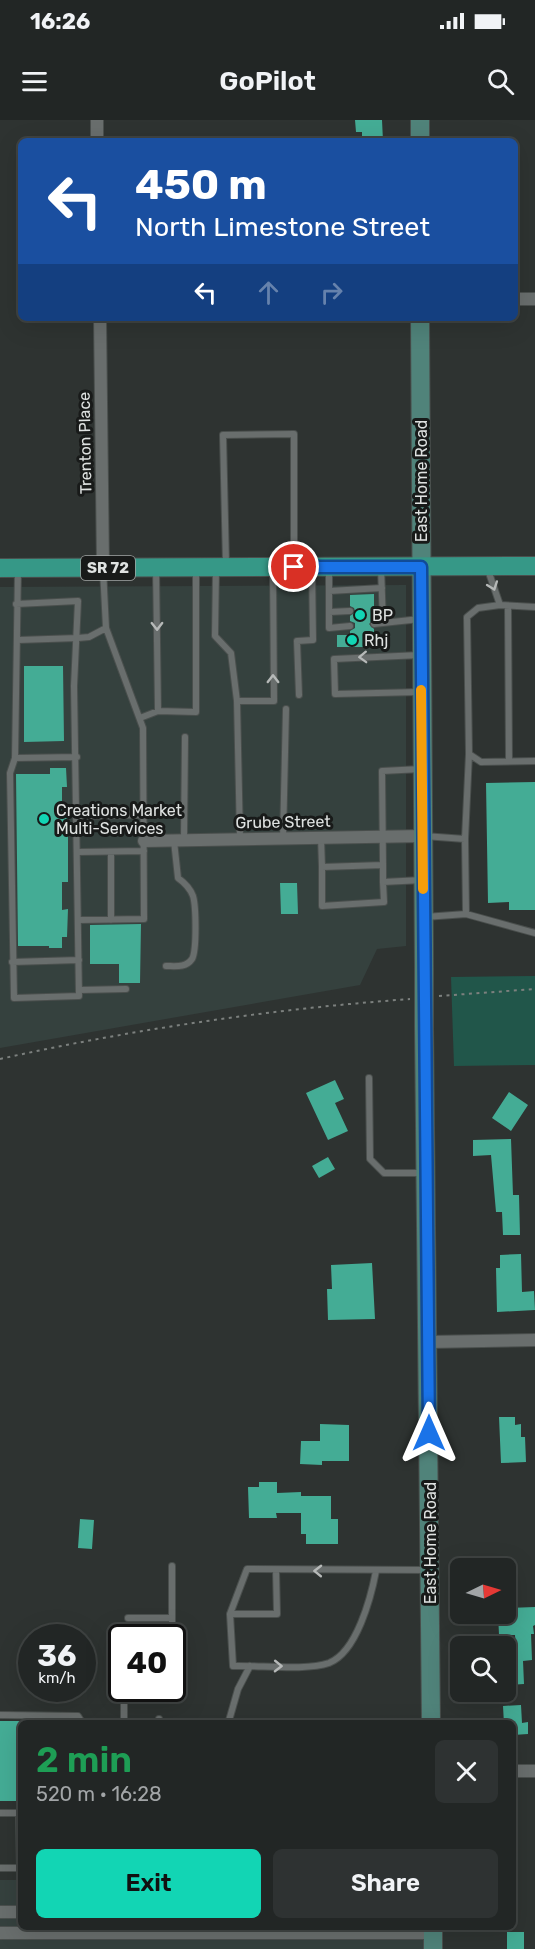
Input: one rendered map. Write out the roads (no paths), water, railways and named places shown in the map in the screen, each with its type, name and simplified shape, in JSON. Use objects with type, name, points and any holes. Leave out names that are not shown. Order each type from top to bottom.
[{"type":"main road","name":"SR 72","points":[[9,568],[535,566]]},
{"type":"street","points":[[97,120],[98,138]]},
{"type":"street","points":[[420,120],[420,138]]},
{"type":"street","points":[[518,299],[535,299]]},
{"type":"street","name":"Trenton Place","points":[[100,321],[103,568]]},
{"type":"street","name":"East Home Road","points":[[420,321],[421,692],[431,1720]]},
{"type":"street","name":"Grube Street","points":[[144,846],[179,841],[423,836]]},
{"type":"street","points":[[428,1342],[535,1340]]},
{"type":"street","points":[[516,1771],[535,1770]]},
{"type":"street","points":[[0,1912],[18,1912]]},
{"type":"street","points":[[0,1933],[133,1930],[433,1936]]},
{"type":"lane","points":[[240,839],[237,701],[231,653],[215,636],[221,567],[223,435],[294,434],[312,567],[313,640],[297,641],[298,695]]},
{"type":"lane","points":[[486,566],[500,605]]},
{"type":"lane","points":[[140,718],[158,711],[196,712],[196,567]]},
{"type":"lane","points":[[237,701],[274,701],[273,567]]},
{"type":"lane","points":[[312,567],[329,591],[329,628],[350,626]]},
{"type":"lane","points":[[381,567],[383,623]]},
{"type":"lane","points":[[9,568],[16,604],[18,640],[15,758],[10,773],[14,998],[79,996],[77,757],[74,686],[78,602],[16,604]]},
{"type":"lane","points":[[79,920],[144,919],[143,729],[106,628],[103,568]]},
{"type":"lane","points":[[156,568],[158,711]]},
{"type":"lane","points":[[329,591],[382,588]]},
{"type":"lane","points":[[466,914],[465,839],[469,754],[467,617],[478,608],[500,605],[535,607]]},
{"type":"lane","points":[[508,606],[508,761]]},
{"type":"lane","points":[[374,609],[383,608]]},
{"type":"lane","points":[[329,612],[350,611]]},
{"type":"lane","points":[[374,624],[421,619]]},
{"type":"lane","points":[[18,640],[89,637],[106,628]]},
{"type":"lane","points":[[421,655],[334,658],[335,694],[421,692]]},
{"type":"lane","points":[[283,839],[286,710]]},
{"type":"lane","points":[[166,966],[182,966],[192,960],[195,949],[194,898],[188,886],[178,878],[185,737]]},
{"type":"lane","points":[[469,754],[481,762],[535,761]]},
{"type":"lane","points":[[15,758],[77,757]]},
{"type":"lane","points":[[321,838],[322,906],[384,902],[381,771],[422,769]]},
{"type":"lane","points":[[77,816],[143,816]]},
{"type":"lane","points":[[423,836],[465,839]]},
{"type":"lane","points":[[78,852],[111,852],[144,846]]},
{"type":"lane","points":[[111,852],[111,920]]},
{"type":"lane","points":[[322,867],[383,865]]},
{"type":"lane","points":[[383,882],[423,880]]},
{"type":"lane","points":[[423,917],[466,914],[535,933]]},
{"type":"lane","points":[[12,962],[79,960]]},
{"type":"lane","points":[[79,990],[126,989]]},
{"type":"lane","points":[[369,1078],[370,1159],[384,1173],[426,1173]]},
{"type":"lane","points":[[172,1566],[172,1624]]},
{"type":"lane","points":[[376,1571],[372,1595],[359,1626],[346,1650],[331,1662],[310,1666],[233,1666],[230,1614],[247,1569],[430,1570]]},
{"type":"lane","points":[[230,1614],[277,1614],[276,1570]]},
{"type":"lane","points":[[128,1618],[172,1618]]},
{"type":"lane","points":[[229,1720],[238,1689],[250,1666]]},
{"type":"lane","points":[[124,1702],[124,1720]]},
{"type":"lane","points":[[0,1715],[78,1716],[80,1720]]},
{"type":"lane","points":[[0,1813],[18,1813]]},
{"type":"lane","points":[[0,1868],[18,1868]]},
{"type":"place","name":"BP","points":[[360,615]]},
{"type":"place","name":"Rhj","points":[[352,640]]},
{"type":"place","name":"Creations Market Multi-Services","points":[[44,819]]}]
